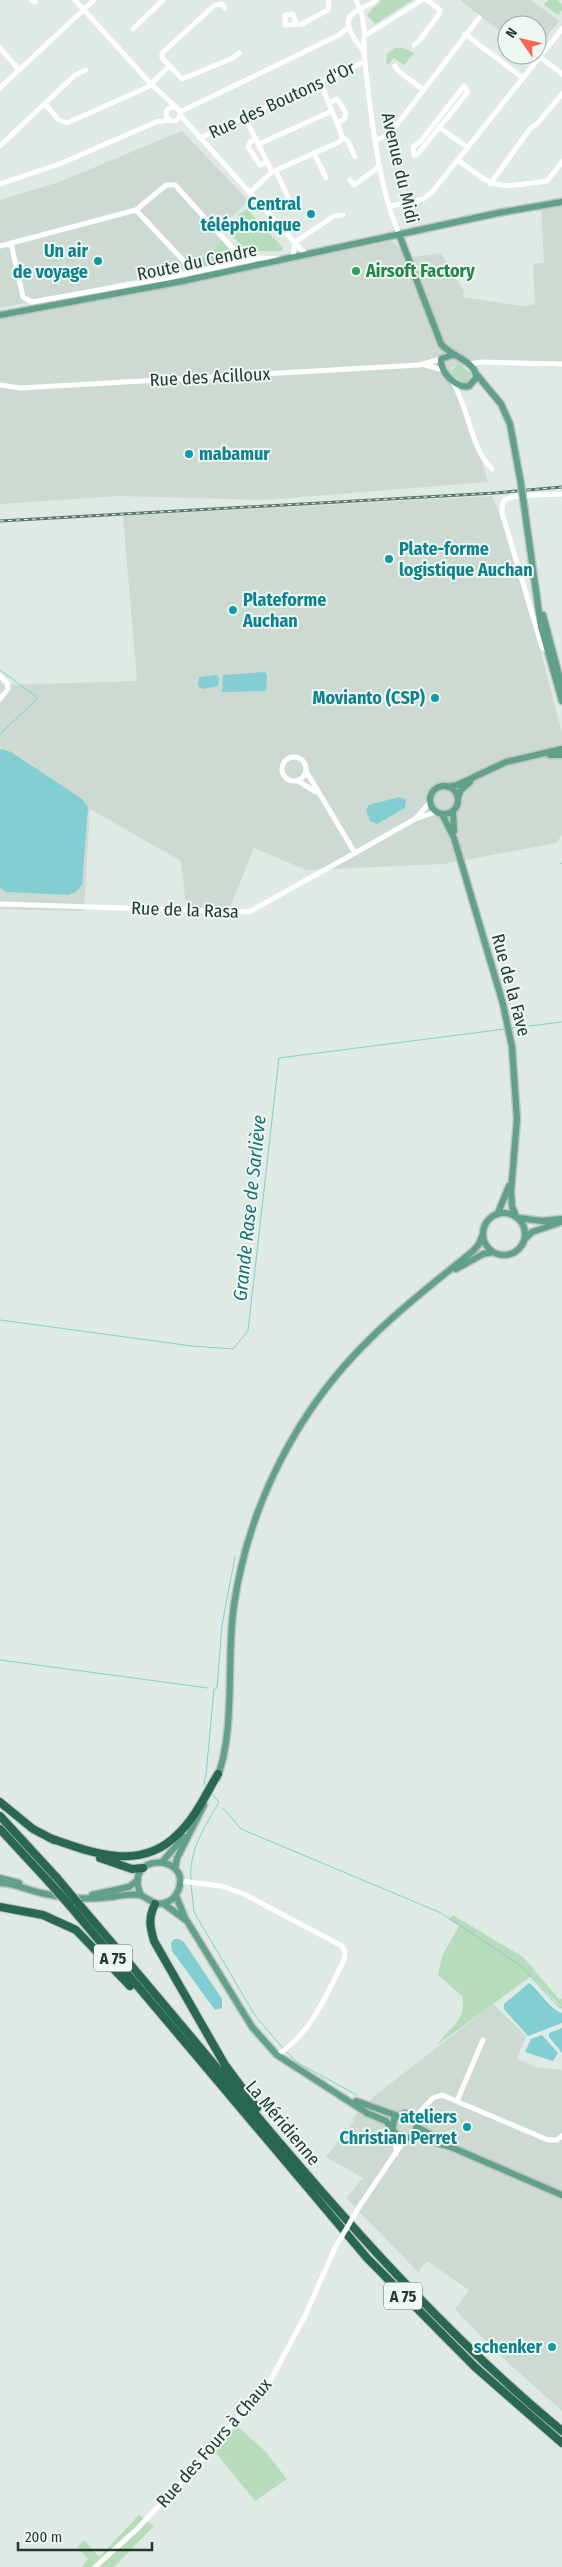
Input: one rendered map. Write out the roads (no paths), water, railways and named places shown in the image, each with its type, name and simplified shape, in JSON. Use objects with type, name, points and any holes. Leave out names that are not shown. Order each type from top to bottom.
[{"type":"highway","points":[[50,1838],[83,1850],[116,1857],[147,1854],[164,1846],[178,1834],[218,1774]]},
{"type":"highway","points":[[0,1802],[16,1816],[50,1838],[122,1866],[132,1869],[143,1868]]},
{"type":"highway","name":"La Méridienne","points":[[0,1816],[58,1879],[310,2180],[378,2256],[427,2308],[482,2361],[562,2431]]},
{"type":"highway","name":"La Méridienne","points":[[0,1829],[70,1906],[367,2258],[469,2361],[562,2443]]},
{"type":"highway","points":[[155,1904],[150,1915],[149,1925],[154,1942],[167,1966],[225,2065],[310,2180]]},
{"type":"highway","points":[[0,1907],[43,1915],[76,1930],[133,1989],[156,2009]]},
{"type":"main road","name":"Route du Cendre","points":[[0,315],[293,258],[498,212],[562,203]]},
{"type":"main road","name":"Avenue du Midi","points":[[399,234],[442,344],[452,355],[469,364]]},
{"type":"main road","name":"Avenue du Midi","points":[[442,344],[441,359],[443,370]]},
{"type":"main road","points":[[441,359],[452,355]]},
{"type":"main road","points":[[469,364],[501,404],[510,424],[546,650],[562,702]]},
{"type":"main road","points":[[443,370],[452,381],[479,387],[492,394]]},
{"type":"main road","points":[[468,386],[474,382],[477,374]]},
{"type":"main road","points":[[537,592],[562,686]]},
{"type":"main road","points":[[477,776],[461,790],[457,805],[453,811],[439,813],[430,802],[434,790],[457,785],[506,762],[562,749]]},
{"type":"main road","points":[[537,756],[562,755]]},
{"type":"main road","points":[[448,787],[458,797]]},
{"type":"main road","name":"Rue de la Fave","points":[[453,811],[454,838],[508,1022],[515,1073],[515,1143],[511,1192],[512,1206],[516,1216]]},
{"type":"main road","name":"Rue de la Fave","points":[[439,813],[454,838]]},
{"type":"main road","name":"Rue de la Fave","points":[[498,1213],[508,1191],[515,1143]]},
{"type":"main road","points":[[562,1220],[524,1220],[516,1216],[498,1213],[487,1221],[479,1244],[372,1337],[330,1383],[294,1435],[266,1491],[246,1548],[234,1605],[229,1658],[227,1734],[218,1774],[177,1858],[175,1870],[180,1881],[176,1896],[187,1921],[252,2027],[367,2113],[386,2121],[393,2128],[396,2135],[405,2139],[414,2136],[451,2147],[562,2195]]},
{"type":"main road","points":[[483,1234],[484,1241],[493,1252],[499,1254],[512,1253],[522,1245],[524,1239],[524,1227],[516,1216]]},
{"type":"main road","points":[[524,1239],[532,1232],[562,1220]]},
{"type":"main road","points":[[432,1285],[475,1258],[493,1252]]},
{"type":"main road","points":[[162,1862],[191,1829]]},
{"type":"main road","points":[[0,1878],[48,1892],[83,1895],[115,1891],[129,1887],[138,1880],[143,1868],[152,1863],[162,1862],[175,1870]]},
{"type":"main road","points":[[138,1880],[141,1895]]},
{"type":"main road","points":[[0,1883],[48,1894],[102,1898],[141,1895],[155,1904],[164,1904],[176,1896]]},
{"type":"main road","points":[[164,1904],[187,1921]]},
{"type":"main road","points":[[340,2094],[370,2108],[398,2116]]},
{"type":"main road","points":[[393,2128],[393,2121],[405,2113],[415,2117],[419,2128],[451,2147]]},
{"type":"main road","points":[[414,2136],[419,2128]]},
{"type":"street","points":[[75,0],[178,111],[186,123],[306,255]]},
{"type":"street","points":[[0,88],[94,0]]},
{"type":"street","points":[[133,29],[164,0]]},
{"type":"street","points":[[296,24],[302,24],[328,10],[329,0]]},
{"type":"street","points":[[355,0],[360,9]]},
{"type":"street","points":[[156,122],[167,111],[178,111],[185,108],[339,36],[349,27],[355,0]]},
{"type":"street","points":[[352,13],[376,0]]},
{"type":"street","points":[[339,36],[352,35],[358,39],[365,36],[422,0]]},
{"type":"street","points":[[414,45],[419,42],[439,14],[440,10],[427,0]]},
{"type":"street","points":[[225,8],[222,4],[215,5],[162,53],[162,58],[182,79],[185,79],[233,58],[239,52]]},
{"type":"street","name":"Avenue du Midi","points":[[360,9],[365,36],[364,62],[380,166],[399,234]]},
{"type":"street","points":[[376,140],[389,135],[478,18]]},
{"type":"street","name":"Avenue du Midi","points":[[349,27],[363,51]]},
{"type":"street","points":[[547,47],[562,29]]},
{"type":"street","points":[[465,34],[523,78]]},
{"type":"street","points":[[0,48],[19,70]]},
{"type":"street","name":"Rue des Boutons d'Or","points":[[200,138],[364,62]]},
{"type":"street","points":[[547,62],[562,74]]},
{"type":"street","points":[[390,206],[424,198],[468,148],[533,65]]},
{"type":"street","points":[[45,104],[59,120],[67,122],[148,86],[169,66]]},
{"type":"street","points":[[396,66],[398,70],[424,90]]},
{"type":"street","points":[[0,146],[75,75],[86,70]]},
{"type":"street","points":[[320,82],[343,138],[348,141],[355,157]]},
{"type":"street","points":[[467,87],[468,92],[440,127],[417,155],[413,154],[413,147],[420,142],[461,88],[467,87]]},
{"type":"street","points":[[490,184],[530,129],[537,124],[562,94]]},
{"type":"street","points":[[329,103],[337,99],[346,112],[344,119],[338,122]]},
{"type":"street","points":[[166,100],[167,111],[172,120]]},
{"type":"street","points":[[172,120],[178,111]]},
{"type":"street","points":[[267,162],[260,165],[254,159],[248,147],[250,142],[257,142],[332,111]]},
{"type":"street","points":[[245,117],[267,162],[274,171],[291,204]]},
{"type":"street","points":[[0,184],[62,163],[156,122],[172,120],[186,123]]},
{"type":"street","points":[[440,127],[468,148]]},
{"type":"street","points":[[250,192],[274,171],[339,142],[343,138]]},
{"type":"street","points":[[314,153],[326,178]]},
{"type":"street","points":[[458,160],[490,184],[504,186],[547,180],[562,162]]},
{"type":"street","points":[[350,180],[354,185],[380,166]]},
{"type":"street","points":[[0,246],[136,210],[166,185],[175,185],[234,250],[247,260]]},
{"type":"street","points":[[136,210],[194,272]]},
{"type":"street","points":[[293,258],[295,242],[334,216],[343,215]]},
{"type":"street","points":[[11,243],[23,297],[32,302],[177,276],[247,260],[265,257],[282,260]]},
{"type":"street","points":[[232,264],[234,250]]},
{"type":"street","points":[[177,276],[181,266],[180,259]]},
{"type":"street","name":"Rue des Acilloux","points":[[0,385],[26,388],[419,365],[441,359]]},
{"type":"street","points":[[477,374],[479,369],[487,363]]},
{"type":"street","points":[[469,364],[562,364]]},
{"type":"street","name":"Rue des Acilloux","points":[[419,365],[443,370]]},
{"type":"street","points":[[452,381],[462,401],[483,460],[492,469]]},
{"type":"street","points":[[462,401],[468,386]]},
{"type":"street","points":[[562,494],[516,496],[503,502],[502,513],[542,647],[550,652],[562,686]]},
{"type":"street","points":[[0,676],[8,683],[8,689],[0,699]]},
{"type":"street","points":[[320,795],[298,781],[291,781],[284,776],[282,768],[285,762],[292,758],[300,759],[306,766],[306,771],[320,795],[332,810],[355,853],[415,819],[439,813]]},
{"type":"street","points":[[298,781],[306,771]]},
{"type":"street","points":[[415,819],[430,802]]},
{"type":"street","name":"Rue de la Rasa","points":[[0,904],[250,912],[355,853]]},
{"type":"street","points":[[180,1881],[222,1886],[244,1894],[342,1946],[345,1952],[344,1960],[313,2020],[301,2036],[283,2051]]},
{"type":"street","points":[[457,2101],[483,2040]]},
{"type":"street","points":[[415,2117],[433,2098],[442,2095],[548,2140],[557,2140],[562,2136]]},
{"type":"street","points":[[396,2135],[396,2155]]},
{"type":"street","name":"Rue des Fours à Chaux","points":[[96,2567],[137,2529],[192,2471],[270,2381],[304,2318],[334,2248],[405,2139]]},
{"type":"water","points":[[265,672],[267,675],[266,691],[222,692],[223,675]]},
{"type":"water","points":[[217,675],[219,679],[218,686],[202,689],[198,686],[199,677]]},
{"type":"water","points":[[0,750],[11,752],[82,799],[88,807],[82,885],[77,891],[69,895],[6,892],[0,888]]},
{"type":"water","points":[[399,797],[406,800],[405,808],[377,824],[370,821],[366,810],[369,805]]},
{"type":"water","points":[[174,1939],[184,1942],[222,1999],[222,2008],[215,2010],[172,1951],[171,1943]]},
{"type":"water","points":[[529,1983],[553,2008],[562,2013],[562,2023],[528,2036],[504,2009],[504,2004]]},
{"type":"water","points":[[562,2028],[562,2053],[549,2037],[549,2033]]},
{"type":"water","points":[[542,2035],[558,2053],[553,2061],[525,2052],[531,2039]]},
{"type":"waterway","points":[[0,670],[38,698],[0,734]]},
{"type":"waterway","name":"Grande Rase de Sarliève","points":[[513,1028],[562,1022]]},
{"type":"waterway","name":"Grande Rase de Sarliève","points":[[0,1320],[192,1346],[233,1349],[248,1331],[279,1058],[505,1029]]},
{"type":"waterway","points":[[215,1689],[217,1688],[222,1625],[235,1557]]},
{"type":"waterway","points":[[0,1660],[208,1688]]},
{"type":"waterway","points":[[206,1787],[204,1783],[214,1689]]},
{"type":"waterway","points":[[191,1880],[192,1859],[195,1849],[203,1830],[219,1802],[211,1793]]},
{"type":"waterway","points":[[223,1808],[241,1829],[439,1912],[520,1965],[562,2008]]},
{"type":"waterway","points":[[191,1884],[194,1912],[256,2017],[283,2048]]},
{"type":"waterway","points":[[286,2051],[298,2063],[357,2095]]},
{"type":"railway","points":[[0,521],[495,493],[562,487]]},
{"type":"place","name":"Central téléphonique","points":[[311,214]]},
{"type":"place","name":"Un air de voyage","points":[[98,261]]},
{"type":"place","name":"Airsoft Factory","points":[[356,271]]},
{"type":"place","name":"mabamur","points":[[189,454]]},
{"type":"place","name":"Plate-forme logistique Auchan","points":[[389,559]]},
{"type":"place","name":"Plateforme Auchan","points":[[233,610]]},
{"type":"place","name":"Movianto (CSP)","points":[[435,698]]},
{"type":"place","name":"ateliers Christian Perret","points":[[467,2127]]},
{"type":"place","name":"schenker","points":[[552,2347]]}]
